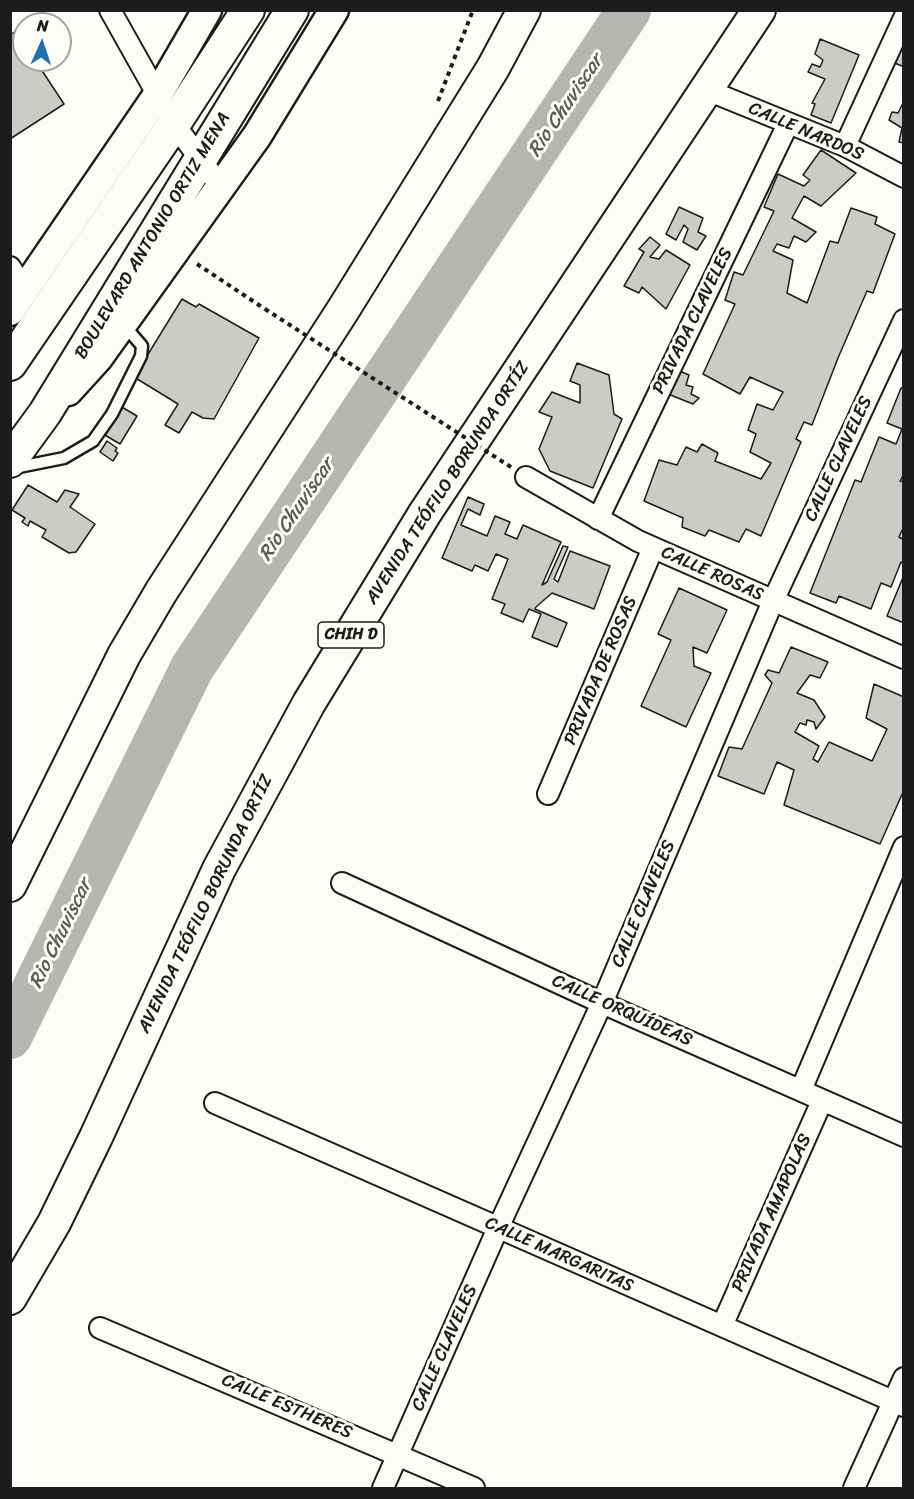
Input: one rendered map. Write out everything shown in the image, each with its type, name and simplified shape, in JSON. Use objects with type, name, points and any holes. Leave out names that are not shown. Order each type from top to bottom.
[{"type":"main road","name":"BOULEVARD ANTONIO ORTIZ MENA","points":[[10,364],[174,124],[248,10]]},
{"type":"main road","name":"BOULEVARD ANTONIO ORTIZ MENA","points":[[10,460],[45,413],[292,10]]},
{"type":"main road","points":[[10,885],[140,628],[362,280],[493,68],[524,10]]},
{"type":"main road","name":"AVENIDA TEÓFILO BORUNDA ORTÍZ","points":[[10,1298],[54,1223],[96,1137],[219,869],[309,703],[424,513],[759,10]]},
{"type":"street","points":[[110,10],[174,124],[221,187]]},
{"type":"street","points":[[15,289],[157,96],[207,10]]},
{"type":"street","points":[[45,413],[83,376],[221,187],[257,136],[334,10]]},
{"type":"street","points":[[844,146],[903,18]]},
{"type":"street","name":"CALLE NARDOS","points":[[707,90],[844,146],[903,177]]},
{"type":"street","name":"PRIVADA CLAVELES","points":[[598,519],[788,124]]},
{"type":"street","name":"CALLE CLAVELES","points":[[383,1488],[498,1228],[602,1003],[773,601],[903,320]]},
{"type":"street","name":"CALLE ROSAS","points":[[520,473],[653,548],[903,658]]},
{"type":"street","name":"PRIVADA DE ROSAS","points":[[548,794],[653,548]]},
{"type":"street","points":[[801,1090],[903,847]]},
{"type":"street","name":"CALLE ORQUÍDEAS","points":[[342,883],[602,1003],[903,1136]]},
{"type":"street","name":"PRIVADA AMAPOLAS","points":[[722,1326],[822,1101]]},
{"type":"street","name":"CALLE MARGARITAS","points":[[215,1103],[898,1404]]},
{"type":"street","name":"CALLE ESTHERES","points":[[100,1328],[474,1488]]},
{"type":"street","points":[[854,1488],[898,1404],[903,1378]]},
{"type":"lane","points":[[10,468],[64,458],[93,441],[112,414],[141,356],[142,346],[137,337],[122,323]]},
{"type":"path","points":[[174,249],[520,473]]},
{"type":"building","points":[[12,34],[12,72],[43,72],[64,104],[10,139],[10,35]]},
{"type":"building","points":[[904,37],[904,65],[902,66],[887,60]]},
{"type":"building","points":[[820,39],[859,55],[831,123],[811,115],[815,104],[812,103],[825,79],[808,72],[812,64],[820,67],[823,60],[815,54]]},
{"type":"building","points":[[904,101],[904,143],[899,142],[902,128],[889,120],[892,112],[898,113]]},
{"type":"building","points":[[821,150],[856,173],[821,206],[804,196],[792,218],[816,232],[806,242],[794,236],[789,248],[777,244],[773,251],[793,260],[787,293],[807,303],[830,241],[838,243],[851,208],[877,217],[875,224],[895,234],[873,293],[867,291],[812,425],[804,422],[796,439],[801,442],[761,536],[746,529],[739,542],[709,530],[705,536],[682,527],[683,518],[644,501],[659,460],[677,465],[686,447],[697,452],[702,444],[718,453],[715,461],[761,479],[771,463],[750,452],[756,434],[748,430],[757,404],[773,410],[783,392],[750,377],[740,394],[703,374],[735,304],[725,300],[734,272],[743,275],[774,211],[764,207],[778,174],[804,186],[810,180],[803,175]]},
{"type":"building","points":[[679,207],[703,218],[698,232],[706,236],[697,250],[683,242],[688,229],[684,225],[676,240],[666,234]]},
{"type":"building","points":[[650,237],[660,245],[650,257],[659,259],[666,250],[690,265],[666,309],[642,287],[639,293],[624,286],[644,252],[639,249]]},
{"type":"building","points":[[182,299],[196,307],[199,304],[259,338],[214,419],[203,418],[192,412],[179,433],[165,425],[178,404],[134,377]]},
{"type":"building","points":[[577,363],[609,375],[614,414],[622,419],[593,488],[550,471],[539,449],[552,417],[539,412],[552,392],[580,403],[580,385],[570,381]]},
{"type":"building","points":[[672,368],[689,375],[686,385],[693,387],[691,394],[699,398],[693,404],[663,392]]},
{"type":"building","points":[[901,388],[904,388],[904,474],[900,481],[904,482],[904,526],[899,537],[904,540],[904,564],[901,562],[891,587],[881,583],[871,609],[839,596],[836,603],[810,593],[855,480],[861,482],[879,437],[896,444],[902,429],[887,423]]},
{"type":"building","points":[[120,406],[137,416],[120,444],[103,434]]},
{"type":"building","points":[[107,441],[117,448],[115,451],[118,453],[113,461],[100,452]]},
{"type":"building","points":[[28,485],[57,502],[65,490],[79,494],[70,507],[95,524],[76,552],[69,553],[42,537],[46,530],[30,521],[28,526],[22,522],[25,518],[12,510]]},
{"type":"building","points":[[468,497],[484,504],[480,515],[468,509],[461,525],[487,536],[495,516],[510,522],[505,534],[517,539],[523,525],[561,542],[542,585],[547,582],[563,546],[568,547],[554,579],[558,582],[570,551],[610,566],[594,609],[552,593],[536,607],[535,609],[567,623],[557,647],[532,637],[541,614],[529,609],[523,622],[501,613],[505,604],[492,599],[508,559],[496,554],[488,571],[475,565],[472,571],[442,558]]},
{"type":"building","points":[[904,575],[904,623],[887,616]]},
{"type":"building","points":[[679,588],[727,610],[707,653],[693,647],[694,666],[711,673],[686,727],[641,706],[671,640],[658,634]]},
{"type":"building","points":[[791,647],[828,662],[820,678],[810,675],[797,693],[814,700],[825,717],[816,729],[814,722],[807,720],[806,725],[800,723],[795,732],[819,746],[813,759],[818,762],[829,742],[872,761],[887,729],[866,718],[874,684],[904,697],[904,790],[880,844],[784,805],[794,770],[777,762],[764,794],[718,776],[729,747],[742,749],[772,683],[765,675],[768,670],[779,673]]},
{"type":"waterway","name":"Rio Chuviscar","points":[[10,1037],[192,668],[629,10]]}]
